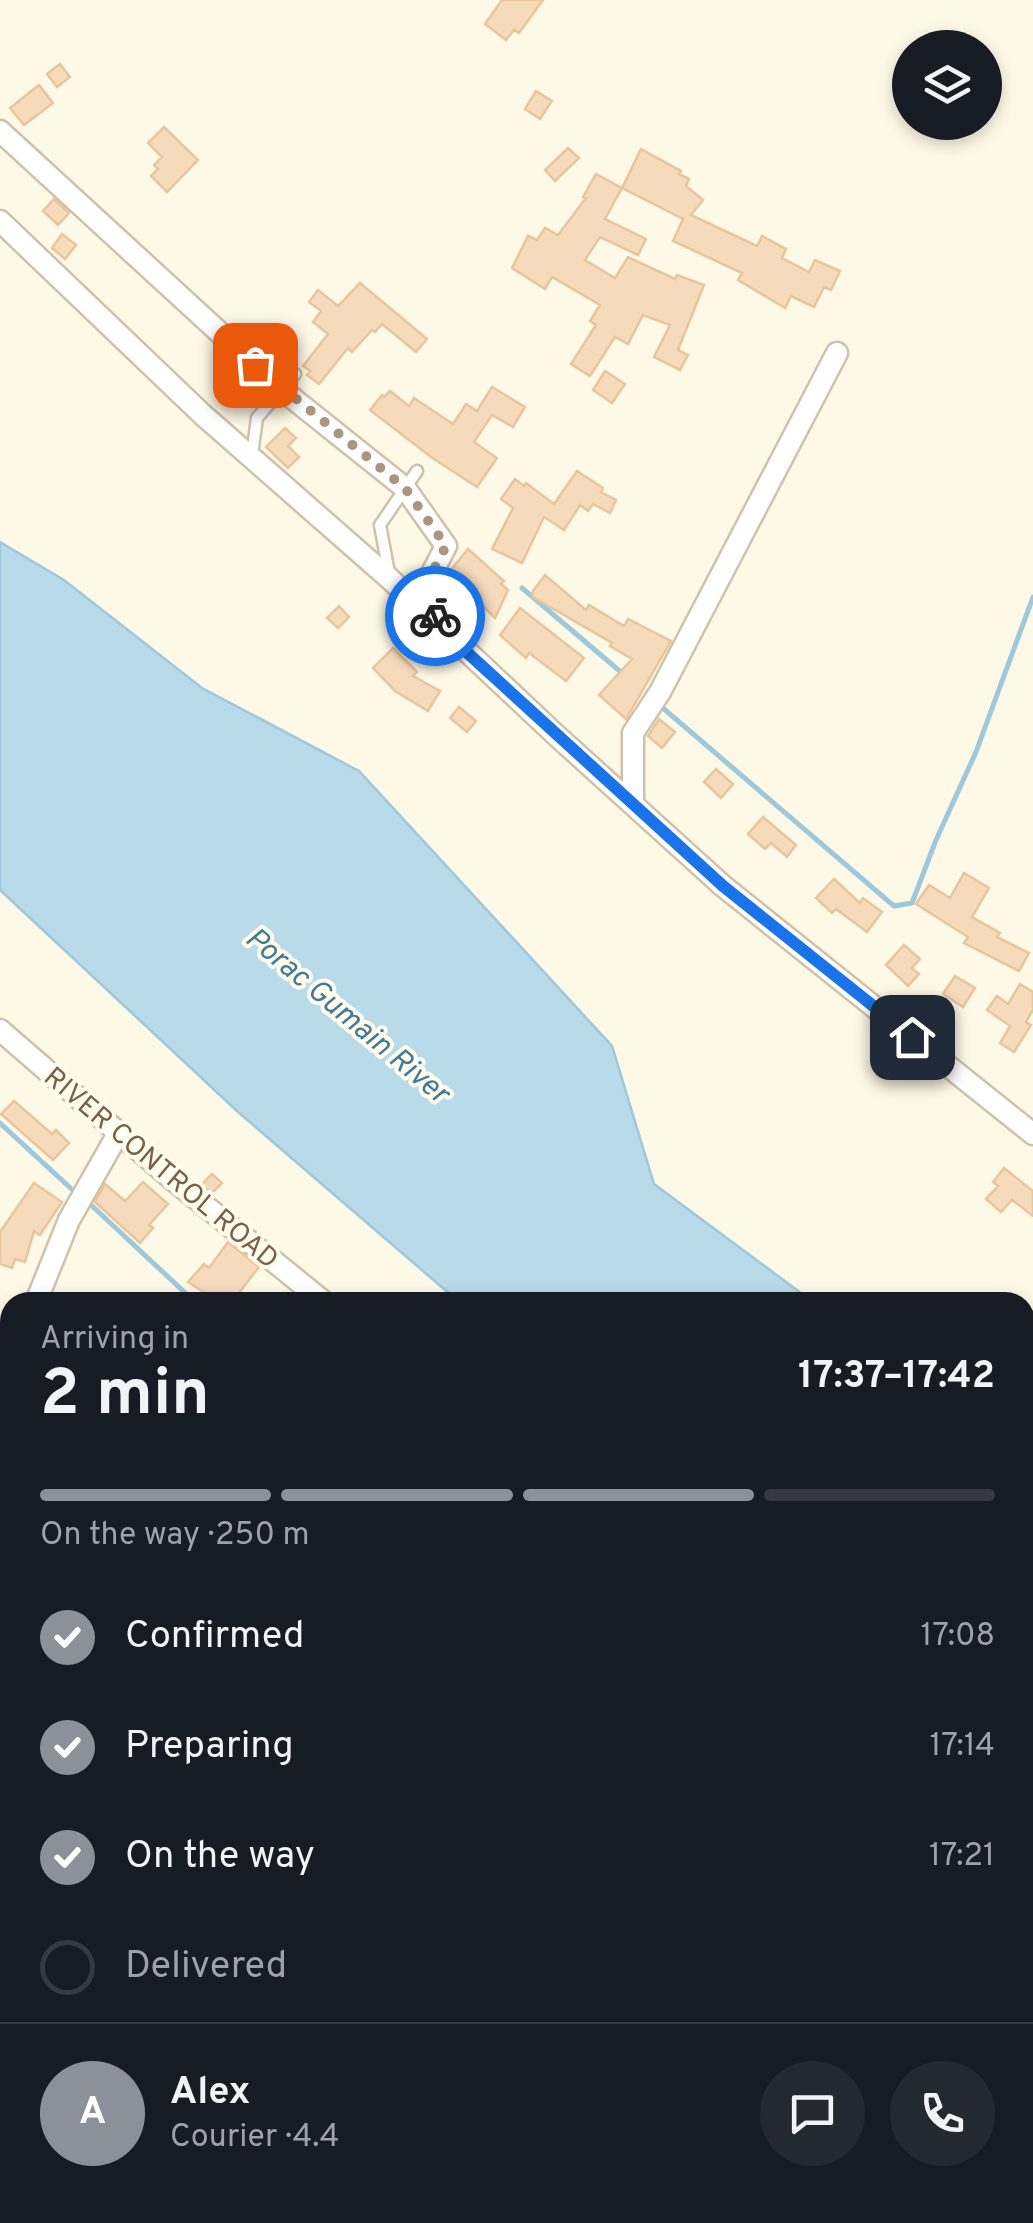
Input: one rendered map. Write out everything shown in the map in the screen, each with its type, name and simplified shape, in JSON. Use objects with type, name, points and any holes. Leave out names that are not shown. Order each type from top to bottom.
[{"type":"street","points":[[0,131],[288,381],[411,479],[446,546],[430,577],[436,624]]},
{"type":"street","points":[[0,221],[203,415],[390,578],[723,886],[1029,1126]]},
{"type":"street","points":[[633,804],[633,733],[660,692],[838,353]]},
{"type":"street","name":"RIVER CONTROL ROAD","points":[[0,1030],[312,1292]]},
{"type":"street","points":[[40,1292],[69,1220],[120,1132]]},
{"type":"lane","points":[[252,455],[256,418],[288,381]]},
{"type":"lane","points":[[390,578],[380,525],[411,479]]},
{"type":"water","name":"Porac Gumain River","points":[[0,542],[64,580],[202,688],[359,771],[612,1046],[654,1184],[800,1292],[447,1292],[238,1112],[0,890]]},
{"type":"building","points":[[502,0],[543,0],[519,33],[514,30],[506,40],[485,24]]},
{"type":"building","points":[[60,64],[70,77],[57,87],[47,74]]},
{"type":"building","points":[[39,85],[53,103],[24,125],[10,108]]},
{"type":"building","points":[[536,91],[552,101],[540,119],[525,109]]},
{"type":"building","points":[[164,127],[198,160],[167,192],[151,176],[162,157],[148,143]]},
{"type":"building","points":[[568,148],[579,158],[555,181],[545,170]]},
{"type":"building","points":[[641,149],[689,179],[686,186],[703,200],[691,215],[757,246],[762,236],[786,249],[782,258],[809,272],[815,260],[840,271],[831,290],[824,287],[814,307],[791,296],[785,308],[738,280],[742,273],[673,241],[683,219],[622,188]]},
{"type":"building","points":[[596,174],[622,188],[605,219],[646,239],[638,255],[600,237],[585,260],[615,278],[628,257],[675,279],[677,275],[704,285],[678,350],[688,355],[680,370],[654,357],[670,325],[643,315],[628,344],[615,337],[590,376],[571,364],[596,325],[590,321],[600,305],[552,277],[545,289],[512,268],[528,236],[537,240],[545,228],[558,235],[586,198],[583,197]]},
{"type":"building","points":[[54,199],[69,213],[58,225],[43,211]]},
{"type":"building","points":[[62,234],[76,245],[65,259],[52,248]]},
{"type":"building","points":[[360,283],[427,339],[416,352],[382,324],[352,352],[348,348],[319,384],[303,366],[328,334],[313,322],[321,311],[309,302],[318,290],[338,306]]},
{"type":"building","points":[[605,371],[625,384],[612,403],[593,390]]},
{"type":"building","points":[[492,387],[525,407],[513,427],[492,415],[474,442],[497,458],[477,487],[370,410],[390,391],[409,406],[414,398],[453,424],[466,404],[477,411]]},
{"type":"building","points":[[285,428],[296,438],[288,446],[299,457],[288,468],[266,447]]},
{"type":"building","points":[[577,471],[616,500],[610,513],[593,504],[588,511],[580,505],[564,530],[544,517],[522,563],[492,549],[513,508],[501,499],[515,479],[554,504]]},
{"type":"building","points":[[468,549],[504,581],[501,584],[508,590],[495,618],[445,577]]},
{"type":"building","points":[[545,575],[586,610],[589,605],[624,626],[628,619],[671,641],[626,719],[599,695],[632,659],[533,597]]},
{"type":"building","points":[[339,606],[349,617],[338,628],[327,618]]},
{"type":"building","points":[[520,608],[584,658],[566,681],[529,653],[526,658],[500,635]]},
{"type":"building","points":[[393,648],[417,672],[413,676],[440,691],[428,711],[395,691],[373,668]]},
{"type":"building","points":[[459,707],[476,721],[467,732],[450,718]]},
{"type":"building","points":[[659,719],[675,732],[662,748],[648,736]]},
{"type":"building","points":[[716,769],[733,784],[721,798],[704,782]]},
{"type":"building","points":[[763,817],[796,845],[787,857],[771,843],[765,849],[748,834]]},
{"type":"building","points":[[964,873],[989,888],[972,917],[1000,933],[997,937],[1029,953],[1019,971],[964,943],[968,937],[916,904],[929,885],[950,898]]},
{"type":"building","points":[[834,879],[860,903],[863,898],[882,912],[867,932],[836,909],[832,913],[816,898]]},
{"type":"building","points":[[904,945],[920,959],[912,968],[919,974],[908,986],[886,965]]},
{"type":"building","points":[[955,976],[975,988],[963,1007],[943,994]]},
{"type":"building","points":[[1020,984],[1033,992],[1033,1010],[1026,1022],[1031,1025],[1014,1052],[1000,1043],[1010,1026],[987,1010],[997,996],[1008,1004]]},
{"type":"building","points":[[14,1101],[52,1134],[56,1130],[69,1143],[53,1160],[1,1114]]},
{"type":"building","points":[[1004,1168],[1033,1191],[1033,1216],[1012,1200],[1001,1212],[986,1199],[998,1186],[993,1182]]},
{"type":"building","points":[[212,1174],[222,1183],[212,1193],[201,1185]]},
{"type":"building","points":[[143,1182],[168,1204],[149,1225],[153,1228],[140,1243],[95,1202],[105,1184],[125,1201]]},
{"type":"building","points":[[34,1183],[62,1202],[40,1235],[34,1231],[25,1262],[15,1259],[12,1268],[0,1264],[0,1232]]},
{"type":"building","points":[[228,1242],[259,1267],[240,1292],[204,1292],[188,1282],[204,1264],[209,1268]]},
{"type":"waterway","points":[[522,588],[622,673]]},
{"type":"waterway","points":[[657,703],[894,906],[912,903],[976,752],[1033,597]]},
{"type":"waterway","points":[[0,1123],[77,1194]]},
{"type":"waterway","points":[[90,1204],[184,1292]]},
{"type":"way so far","points":[[255,365],[405,488],[446,546],[430,577],[435,616]]},
{"type":"route","points":[[435,616],[436,624],[723,886],[912,1037]]}]
